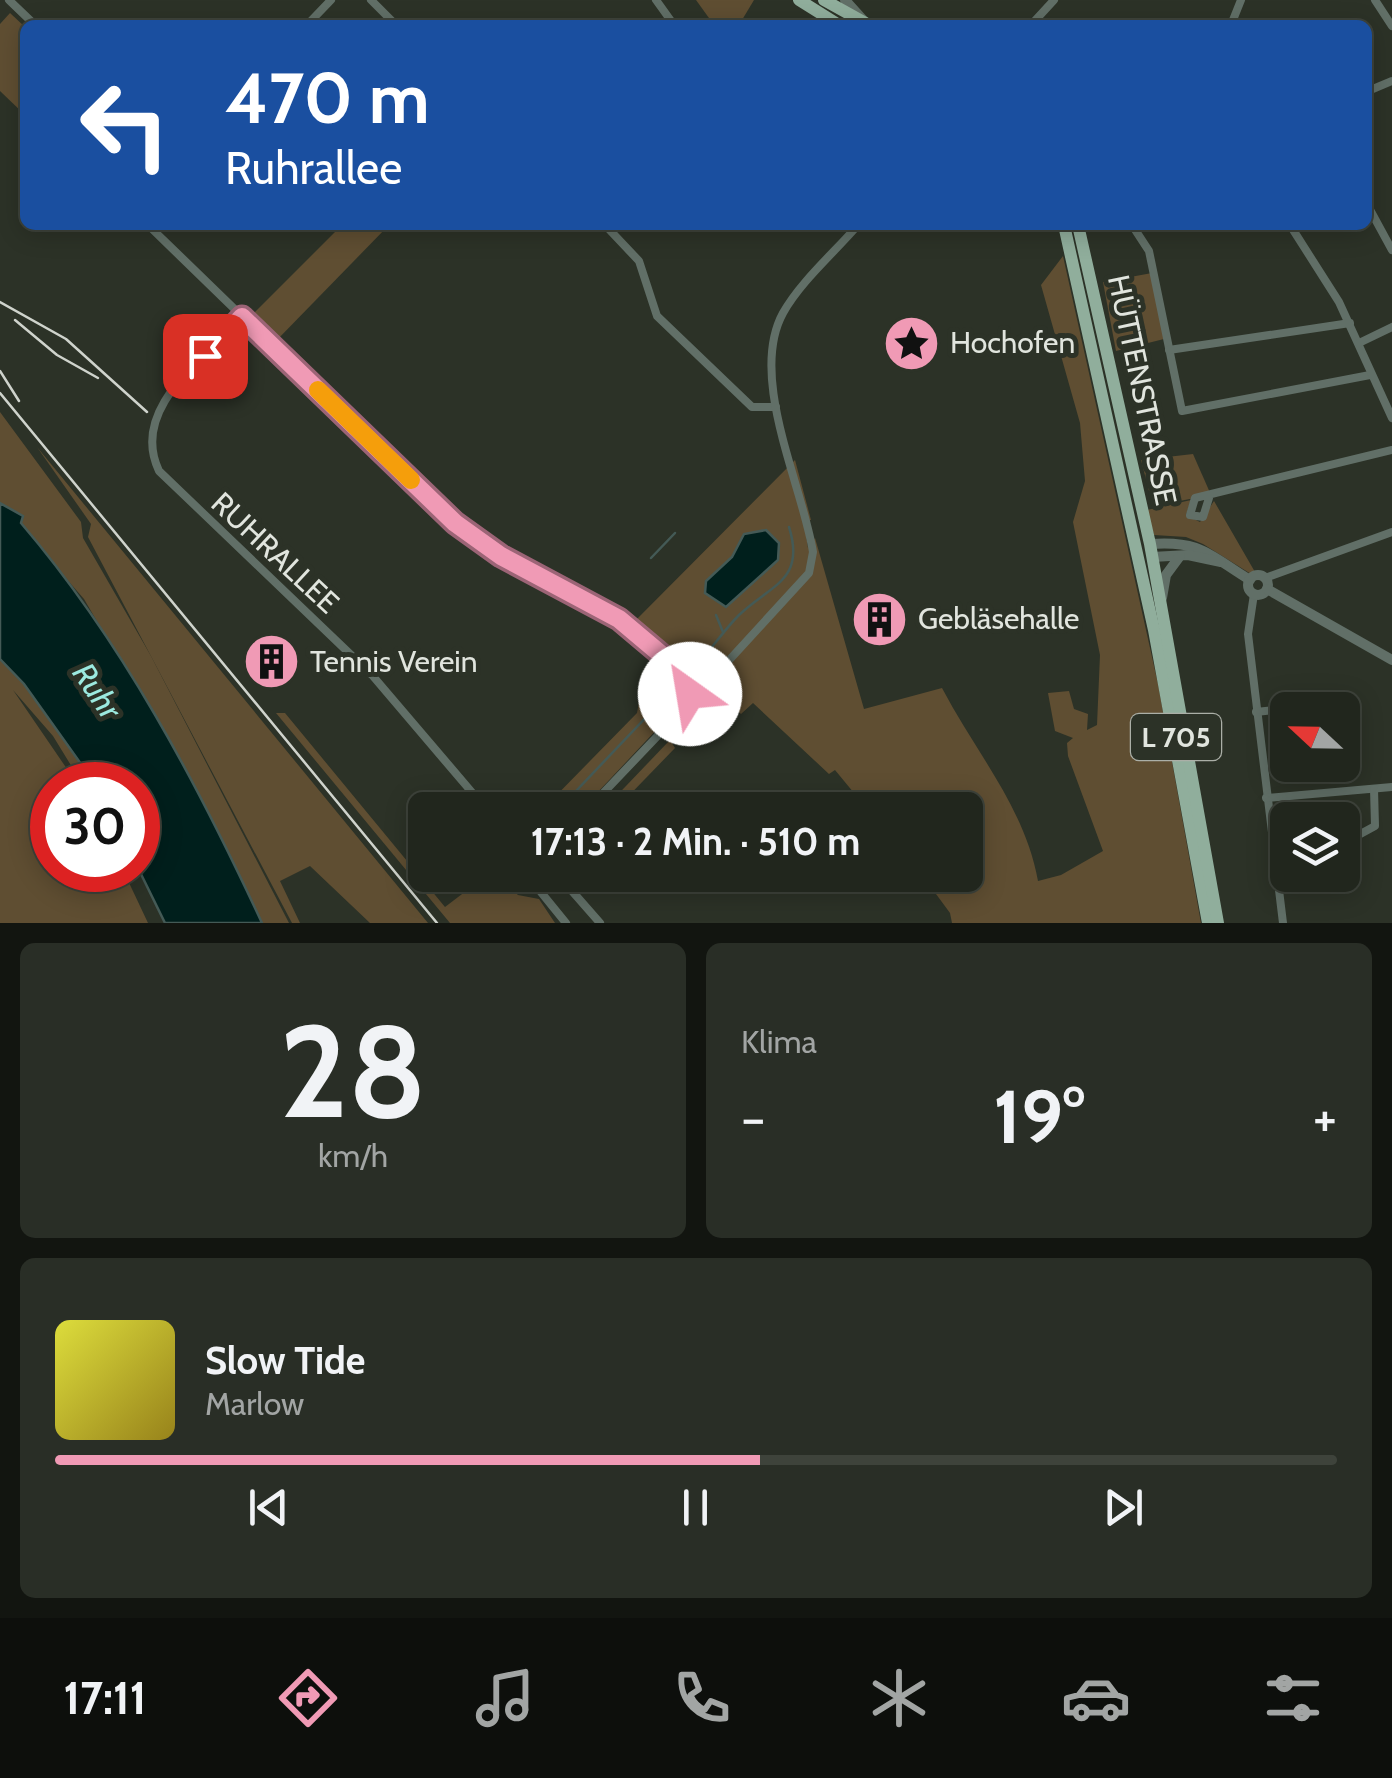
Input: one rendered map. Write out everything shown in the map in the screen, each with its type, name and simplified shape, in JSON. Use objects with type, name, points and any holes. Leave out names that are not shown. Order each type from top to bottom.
[{"type":"main road","points":[[824,0],[860,20]]},
{"type":"main road","points":[[804,2],[831,20]]},
{"type":"main road","name":"HÜTTENSTRASSE","points":[[1065,230],[1146,551]]},
{"type":"main road","name":"HÜTTENSTRASSE","points":[[1079,230],[1146,551]]},
{"type":"main road","name":"L 705","points":[[1146,551],[1160,604],[1218,923]]},
{"type":"main road","name":"L 705","points":[[1146,551],[1208,923]]},
{"type":"street","points":[[9,0],[29,20]]},
{"type":"street","points":[[312,20],[331,0]]},
{"type":"street","points":[[370,0],[391,20]]},
{"type":"street","points":[[845,0],[863,20]]},
{"type":"street","points":[[1375,0],[1392,26]]},
{"type":"street","points":[[1372,213],[1392,250]]},
{"type":"street","points":[[153,230],[455,523],[501,556],[619,619],[692,682]]},
{"type":"street","points":[[610,230],[639,262],[657,316],[744,401],[759,409],[776,407]]},
{"type":"street","points":[[710,681],[796,592],[812,563],[810,536],[776,407],[772,354],[779,322],[854,230]]},
{"type":"street","points":[[1135,230],[1150,251],[1182,411],[1370,375]]},
{"type":"street","points":[[1293,230],[1350,323],[1392,418]]},
{"type":"street","name":"RUHRALLEE","points":[[242,317],[158,410],[151,443],[159,471],[372,675],[472,792]]},
{"type":"street","points":[[1169,350],[1350,323]]},
{"type":"street","points":[[1360,344],[1392,328]]},
{"type":"street","points":[[1209,498],[1392,450]]},
{"type":"street","points":[[1254,594],[1266,583],[1392,532]]},
{"type":"street","name":"HÜTTENSTRASSE","points":[[1146,551],[1193,544],[1250,580]]},
{"type":"street","name":"HÜTTENSTRASSE","points":[[1146,551],[1226,564]]},
{"type":"street","points":[[1160,604],[1166,575],[1180,556]]},
{"type":"street","points":[[1270,834],[1248,623],[1254,594],[1250,580],[1257,575],[1392,660]]},
{"type":"street","points":[[692,682],[701,678],[710,681]]},
{"type":"street","points":[[691,698],[702,704],[710,700],[714,693],[710,681]]},
{"type":"street","points":[[604,792],[691,698],[692,682]]},
{"type":"street","points":[[1256,712],[1270,710]]},
{"type":"street","points":[[1266,798],[1392,787]]},
{"type":"street","points":[[1360,834],[1375,826],[1374,788]]},
{"type":"street","points":[[545,892],[566,923]]},
{"type":"street","points":[[573,892],[600,923]]},
{"type":"street","points":[[1278,892],[1283,923]]},
{"type":"shaded area","points":[[696,0],[754,0],[742,20],[710,20]]},
{"type":"shaded area","points":[[10,13],[20,22],[20,110],[0,91],[0,24]]},
{"type":"shaded area","points":[[337,230],[384,230],[275,342],[250,317]]},
{"type":"shaded area","points":[[1063,256],[1158,684],[1201,923],[952,923],[950,913],[935,892],[983,892],[983,792],[853,792],[835,770],[829,774],[753,703],[741,714],[733,707],[682,737],[677,732],[715,709],[725,694],[729,680],[714,663],[703,667],[687,662],[677,674],[683,690],[675,710],[598,792],[560,792],[637,713],[639,702],[676,661],[633,623],[795,460],[811,520],[804,521],[808,548],[815,538],[864,709],[942,688],[1011,805],[1032,854],[1038,881],[1061,875],[1103,851],[1068,756],[1067,743],[1073,738],[1055,731],[1048,693],[1069,691],[1074,709],[1088,714],[1087,730],[1097,725],[1100,655],[1073,522],[1085,481],[1080,423],[1041,285]]},
{"type":"shaded area","points":[[1152,273],[1164,339],[1116,351],[1103,282]]},
{"type":"shaded area","points":[[0,412],[81,522],[83,538],[151,656],[289,923],[262,923],[211,818],[84,599],[0,503]]},
{"type":"shaded area","points":[[37,447],[428,923],[370,923],[310,866],[280,881],[300,923],[292,923],[88,537],[91,524]]},
{"type":"shaded area","points":[[1193,454],[1211,495],[1153,506],[1141,460]]},
{"type":"shaded area","points":[[1191,500],[1186,515],[1200,522],[1214,501],[1255,572],[1251,574],[1186,537],[1154,535],[1147,510]]},
{"type":"shaded area","points":[[0,659],[24,684],[80,762],[69,762],[53,736],[13,690],[62,762],[30,762],[30,892],[133,892],[148,923],[0,923]]},
{"type":"shaded area","points":[[276,713],[285,713],[408,862],[408,872]]},
{"type":"shaded area","points":[[670,740],[675,748],[632,792],[620,792]]},
{"type":"shaded area","points":[[424,892],[433,892],[445,907],[465,892],[515,892],[539,899],[555,923],[450,923]]},
{"type":"water","name":"Ruhr","points":[[0,503],[23,516],[21,523],[58,568],[124,665],[184,766],[262,923],[165,923],[150,892],[160,892],[160,762],[80,762],[24,684],[0,659]]},
{"type":"water","points":[[766,530],[779,543],[778,560],[726,607],[705,593],[706,581],[732,557],[744,534]]},
{"type":"waterway","points":[[703,658],[739,615],[789,571],[793,559],[789,527]]},
{"type":"waterway","points":[[651,558],[675,533]]},
{"type":"waterway","points":[[716,615],[723,632]]},
{"type":"waterway","points":[[575,792],[671,691]]},
{"type":"railway","points":[[0,302],[66,339],[147,412]]},
{"type":"railway","points":[[15,320],[57,355],[98,378]]},
{"type":"railway","points":[[0,371],[19,401]]},
{"type":"railway","points":[[0,393],[437,923]]},
{"type":"slow traffic","points":[[318,390],[411,480]]},
{"type":"place","name":"Hochofen","points":[[911,343]]},
{"type":"place","name":"Gebläsehalle","points":[[879,619]]},
{"type":"place","name":"Tennis Verein","points":[[271,662]]},
{"type":"route","points":[[205,356],[242,317],[455,523],[501,556],[619,619],[689,678],[690,694]]}]
